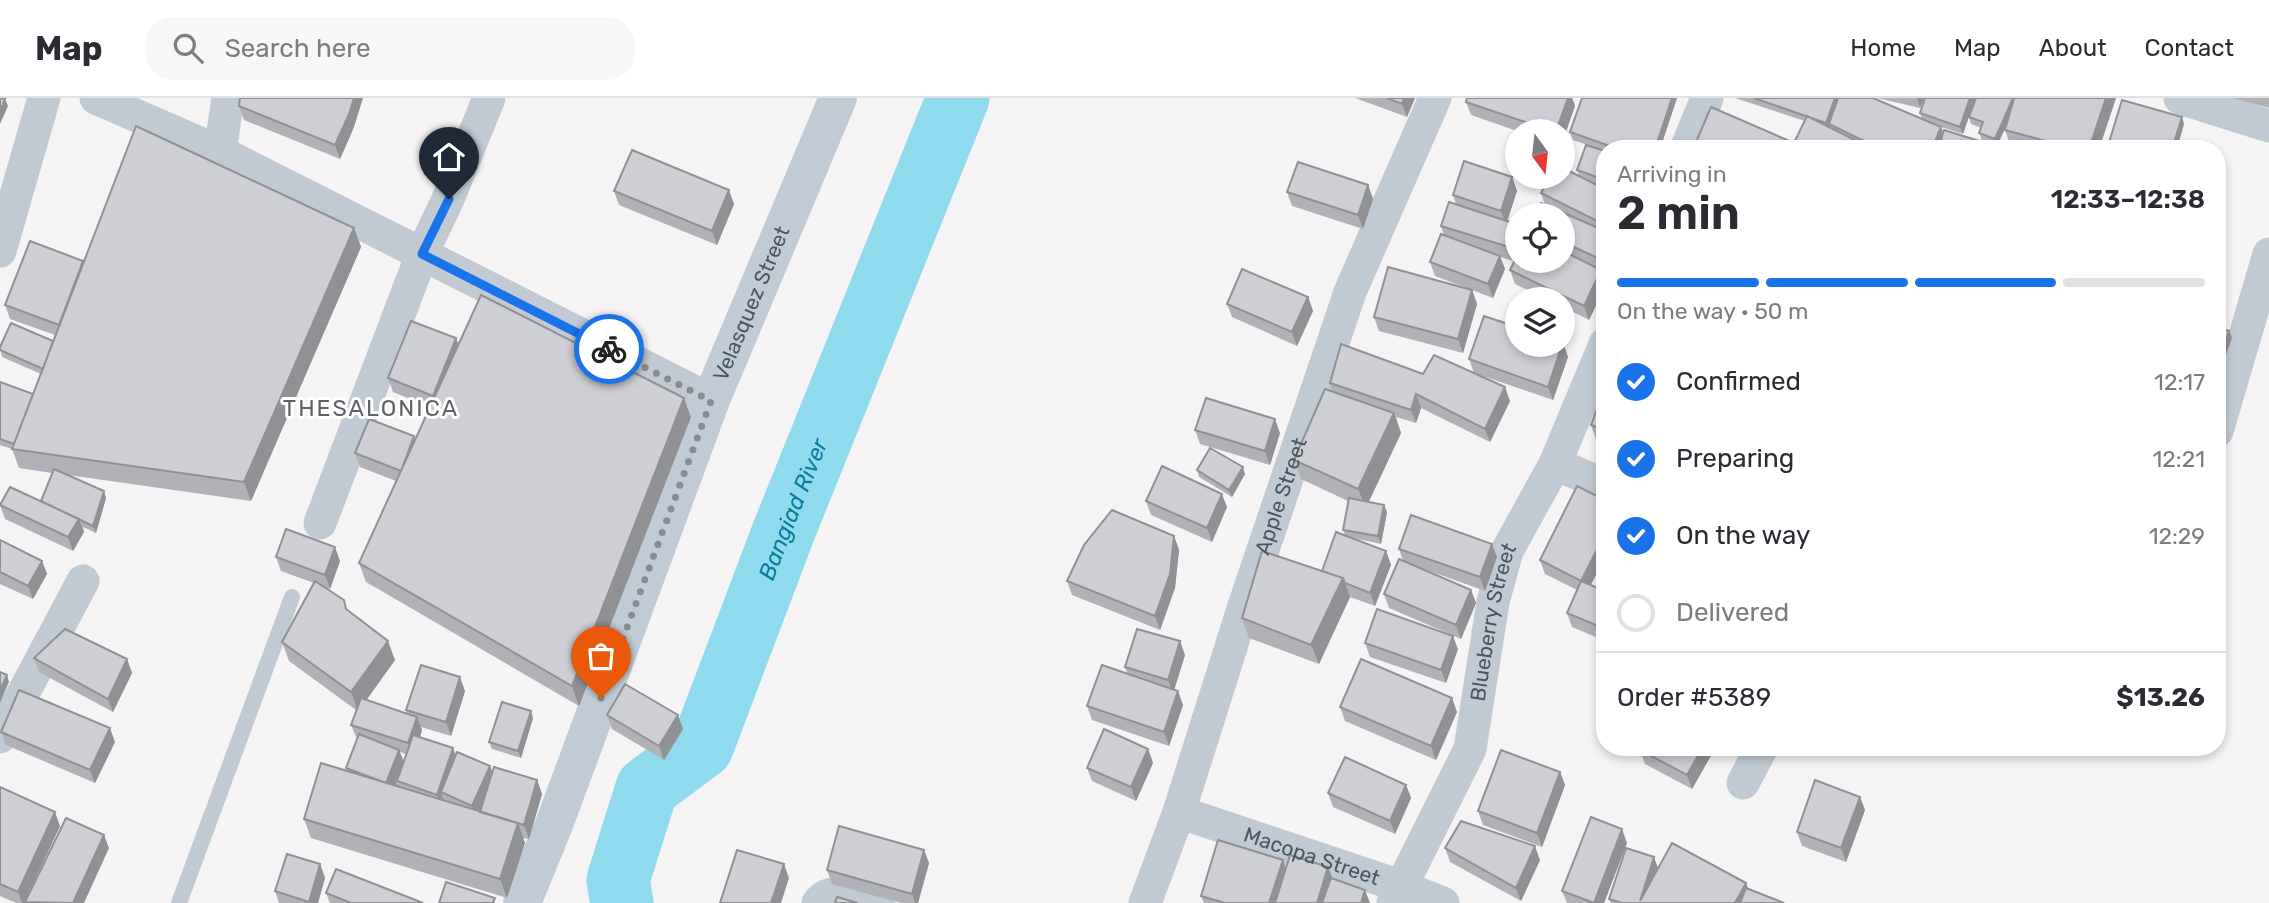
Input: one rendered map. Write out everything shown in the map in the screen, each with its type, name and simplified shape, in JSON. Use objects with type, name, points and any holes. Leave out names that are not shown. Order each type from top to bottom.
[{"type":"main road","name":"Velasquez Street","points":[[522,903],[555,822],[711,401],[838,98]]},
{"type":"street","points":[[0,251],[44,98]]},
{"type":"street","points":[[96,98],[220,152],[275,186],[422,254],[711,401]]},
{"type":"street","points":[[220,152],[228,98]]},
{"type":"street","points":[[320,523],[422,254],[449,199],[489,98]]},
{"type":"street","name":"Apple Street","points":[[1145,903],[1179,813],[1243,609],[1350,292],[1435,98]]},
{"type":"street","points":[[1690,140],[1707,98]]},
{"type":"street","points":[[2180,98],[2269,126]]},
{"type":"street","points":[[2226,366],[2232,323],[2269,254]]},
{"type":"street","name":"Blueberry Street","points":[[1396,894],[1470,749],[1493,602],[1507,551],[1555,464],[1596,366]]},
{"type":"street","points":[[1555,464],[1596,481]]},
{"type":"street","points":[[0,737],[83,581]]},
{"type":"street","points":[[1744,783],[1758,756]]},
{"type":"street","name":"Macopa Street","points":[[1179,813],[1396,894],[1443,903]]},
{"type":"street","points":[[818,903],[822,898],[843,892],[879,903]]},
{"type":"lane","points":[[179,903],[292,597]]},
{"type":"building","points":[[0,98],[5,99],[0,111]]},
{"type":"building","points":[[240,98],[354,98],[335,145],[239,106]]},
{"type":"building","points":[[1387,98],[1404,98],[1402,104]]},
{"type":"building","points":[[1467,98],[1568,98],[1560,119],[1516,119],[1466,102]]},
{"type":"building","points":[[1582,98],[1672,98],[1658,140],[1596,141],[1575,134],[1575,119]]},
{"type":"building","points":[[1754,98],[1835,98],[1826,123]]},
{"type":"building","points":[[1838,98],[1873,98],[1941,127],[1936,140],[1862,140],[1829,124]]},
{"type":"building","points":[[1925,98],[1970,98],[1960,127],[1920,113]]},
{"type":"building","points":[[1976,98],[2013,98],[1995,139],[1979,133],[1983,122],[1969,117]]},
{"type":"building","points":[[2014,98],[2106,98],[2092,140],[2042,140],[2005,130]]},
{"type":"building","points":[[2122,100],[2182,117],[2175,140],[2110,140]]},
{"type":"building","points":[[1711,107],[1787,140],[1697,140]]},
{"type":"building","points":[[1807,116],[1855,140],[1795,140]]},
{"type":"building","points":[[136,126],[354,228],[244,482],[12,449]]},
{"type":"building","points":[[1944,130],[1976,140],[1941,140]]},
{"type":"building","points":[[1586,145],[1596,148],[1596,177],[1577,170]]},
{"type":"building","points":[[632,150],[729,190],[712,231],[614,191]]},
{"type":"building","points":[[1464,161],[1505,175],[1505,189],[1508,189],[1501,211],[1453,195]]},
{"type":"building","points":[[1298,162],[1368,185],[1358,215],[1287,192]]},
{"type":"building","points":[[1575,174],[1596,184],[1596,220],[1575,210],[1575,203],[1561,203],[1541,193],[1543,189],[1575,189]]},
{"type":"building","points":[[1449,202],[1505,220],[1505,246],[1441,226]]},
{"type":"building","points":[[1575,218],[1596,227],[1596,257],[1575,248]]},
{"type":"building","points":[[1441,234],[1500,256],[1488,284],[1430,262]]},
{"type":"building","points":[[30,241],[83,261],[59,325],[5,305]]},
{"type":"building","points":[[1575,257],[1596,268],[1596,281],[1584,306],[1575,302],[1575,287],[1545,287],[1516,273],[1575,273]]},
{"type":"building","points":[[1388,267],[1472,290],[1458,339],[1374,317]]},
{"type":"building","points":[[1242,269],[1308,297],[1292,332],[1227,304]]},
{"type":"building","points":[[481,295],[684,398],[572,686],[359,563]]},
{"type":"building","points":[[1484,316],[1505,323],[1505,357],[1558,357],[1548,387],[1469,359]]},
{"type":"building","points":[[411,321],[456,338],[433,396],[388,378]]},
{"type":"building","points":[[11,323],[53,341],[43,369],[0,350]]},
{"type":"building","points":[[1341,344],[1423,374],[1434,355],[1505,387],[1485,429],[1416,394],[1411,410],[1330,383]]},
{"type":"building","points":[[0,382],[33,394],[14,444],[0,439]]},
{"type":"building","points":[[1325,389],[1394,413],[1358,489],[1294,460]]},
{"type":"building","points":[[1206,398],[1275,419],[1265,451],[1195,430]]},
{"type":"building","points":[[1596,411],[1596,427],[1591,425]]},
{"type":"building","points":[[369,419],[414,436],[401,471],[355,453]]},
{"type":"building","points":[[1210,448],[1243,467],[1229,490],[1197,470]]},
{"type":"building","points":[[1162,466],[1222,494],[1207,528],[1146,501]]},
{"type":"building","points":[[54,469],[104,491],[93,526],[41,501]]},
{"type":"building","points":[[1577,486],[1596,496],[1596,552],[1581,581],[1540,560]]},
{"type":"building","points":[[10,487],[79,519],[68,537],[0,505]]},
{"type":"building","points":[[1349,498],[1384,505],[1378,536],[1343,530]]},
{"type":"building","points":[[1112,510],[1174,536],[1170,574],[1155,616],[1067,581],[1084,545]]},
{"type":"building","points":[[1411,515],[1492,544],[1480,577],[1399,549]]},
{"type":"building","points":[[286,529],[335,547],[325,575],[276,557]]},
{"type":"building","points":[[1336,532],[1386,551],[1370,593],[1345,583],[1343,578],[1322,571]]},
{"type":"building","points":[[0,540],[42,561],[28,586],[0,572]]},
{"type":"building","points":[[1262,551],[1343,578],[1311,645],[1242,618]]},
{"type":"building","points":[[1399,559],[1471,590],[1456,625],[1384,594]]},
{"type":"building","points":[[315,581],[344,600],[346,609],[388,641],[351,692],[282,642]]},
{"type":"building","points":[[1581,581],[1596,587],[1596,625],[1567,613]]},
{"type":"building","points":[[1377,609],[1453,636],[1441,670],[1365,643]]},
{"type":"building","points":[[65,629],[127,659],[108,699],[34,658]]},
{"type":"building","points":[[1137,629],[1180,641],[1168,680],[1125,667]]},
{"type":"building","points":[[1361,659],[1452,698],[1431,746],[1340,707]]},
{"type":"building","points":[[421,665],[460,677],[446,722],[406,710]]},
{"type":"building","points":[[1102,665],[1178,691],[1164,732],[1087,706]]},
{"type":"building","points":[[0,672],[7,675],[0,690]]},
{"type":"building","points":[[625,684],[678,715],[659,746],[607,715]]},
{"type":"building","points":[[19,690],[110,728],[90,770],[1,732]]},
{"type":"building","points":[[361,698],[417,717],[408,743],[351,725]]},
{"type":"building","points":[[502,702],[531,711],[518,751],[489,742]]},
{"type":"building","points":[[1104,729],[1148,749],[1131,787],[1087,768]]},
{"type":"building","points":[[359,734],[399,750],[386,783],[346,768]]},
{"type":"building","points":[[413,735],[453,748],[437,795],[397,781]]},
{"type":"building","points":[[1501,750],[1560,772],[1537,833],[1478,811]]},
{"type":"building","points":[[457,752],[490,766],[472,806],[441,792]]},
{"type":"building","points":[[1651,756],[1698,756],[1687,775]]},
{"type":"building","points":[[1345,757],[1406,785],[1390,821],[1328,793]]},
{"type":"building","points":[[321,763],[518,823],[500,879],[304,819]]},
{"type":"building","points":[[494,767],[537,780],[524,825],[480,812]]},
{"type":"building","points":[[1815,780],[1860,797],[1841,848],[1797,832]]},
{"type":"building","points":[[0,787],[55,812],[18,892],[0,884]]},
{"type":"building","points":[[1591,817],[1622,829],[1594,903],[1562,891]]},
{"type":"building","points":[[66,818],[104,835],[73,903],[25,902]]},
{"type":"building","points":[[1461,821],[1535,846],[1516,888],[1445,848]]},
{"type":"building","points":[[839,826],[924,850],[912,894],[827,870]]},
{"type":"building","points":[[1218,840],[1283,860],[1269,903],[1225,903],[1201,896]]},
{"type":"building","points":[[1672,843],[1746,883],[1735,903],[1622,903],[1609,899],[1626,848],[1654,857],[1640,901]]},
{"type":"building","points":[[737,850],[784,864],[771,903],[720,903]]},
{"type":"building","points":[[287,854],[320,864],[309,902],[275,891]]},
{"type":"building","points":[[1290,855],[1328,867],[1317,903],[1275,903]]},
{"type":"building","points":[[336,869],[423,903],[351,903],[326,893]]},
{"type":"building","points":[[1331,878],[1365,890],[1361,903],[1322,903]]},
{"type":"building","points":[[446,882],[495,898],[493,903],[439,903]]},
{"type":"building","points":[[1746,888],[1784,903],[1740,903]]},
{"type":"building","points":[[837,897],[858,903],[835,903]]},
{"type":"waterway","name":"Bangiad River","points":[[622,903],[618,880],[647,788],[702,747],[783,533],[958,98]]},
{"type":"way so far","points":[[601,698],[711,401],[609,349]]},
{"type":"district","name":"THESALONICA","points":[[371,408]]},
{"type":"route","points":[[449,199],[422,254],[609,349]]}]
